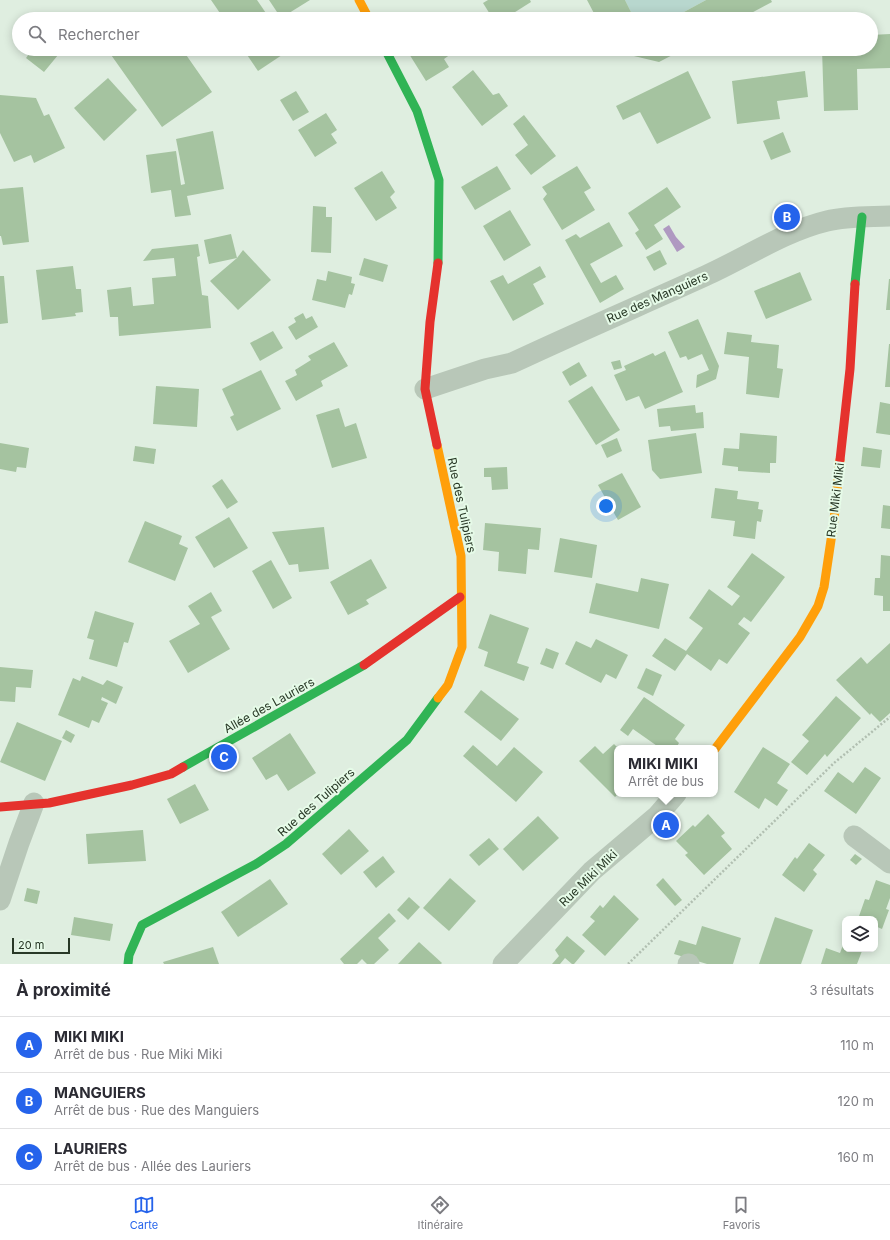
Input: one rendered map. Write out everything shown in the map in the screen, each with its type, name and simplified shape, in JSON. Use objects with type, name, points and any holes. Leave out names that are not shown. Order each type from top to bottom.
[{"type":"street","points":[[359,0],[365,12]]},
{"type":"street","name":"Rue des Tulipiers","points":[[128,964],[129,955],[142,925],[256,864],[286,844],[407,740],[448,685],[462,647],[460,597],[461,556],[425,389],[430,322],[439,258],[439,180],[417,111],[389,56]]},
{"type":"street","name":"Rue des Manguiers","points":[[425,389],[485,369],[512,363],[732,264],[776,241],[804,229],[827,221],[862,217],[890,216]]},
{"type":"street","name":"Rue Miki Miki","points":[[717,745],[800,637],[818,606],[822,593],[834,520],[862,217]]},
{"type":"street","name":"Allée des Lauriers","points":[[0,807],[34,803],[49,803],[132,786],[171,774],[358,670],[460,597]]},
{"type":"street","name":"Rue Miki Miki","points":[[503,964],[592,871],[657,816],[673,797]]},
{"type":"street","points":[[0,900],[34,803]]},
{"type":"street","points":[[854,836],[890,863]]},
{"type":"path","points":[[628,964],[834,764],[890,717]]},
{"type":"shaded area","points":[[625,0],[706,0],[684,12],[631,12]]},
{"type":"shaded area","points":[[669,225],[676,237],[685,247],[677,252],[663,229]]},
{"type":"building","points":[[211,0],[257,0],[265,12],[219,12]]},
{"type":"building","points":[[269,0],[310,0],[291,12],[277,12]]},
{"type":"building","points":[[488,0],[530,0],[531,2],[515,12],[489,12],[483,3]]},
{"type":"building","points":[[587,0],[625,0],[631,12],[593,12]]},
{"type":"building","points":[[706,0],[771,0],[772,2],[753,12],[684,12]]},
{"type":"building","points":[[890,34],[890,68],[857,69],[858,110],[824,111],[822,56],[878,56],[878,35]]},
{"type":"building","points":[[28,56],[57,56],[44,72],[26,58]]},
{"type":"building","points":[[112,56],[187,56],[212,92],[162,127]]},
{"type":"building","points":[[248,56],[280,56],[258,71]]},
{"type":"building","points":[[410,56],[448,56],[444,59],[449,67],[426,81]]},
{"type":"building","points":[[634,56],[671,56],[659,62]]},
{"type":"building","points":[[473,70],[493,95],[499,93],[508,106],[482,126],[452,87]]},
{"type":"building","points":[[688,71],[711,118],[657,144],[640,112],[623,120],[616,106]]},
{"type":"building","points":[[805,71],[808,97],[777,101],[780,119],[737,124],[732,81]]},
{"type":"building","points":[[108,78],[137,110],[104,141],[74,108]]},
{"type":"building","points":[[296,91],[309,112],[293,121],[280,100]]},
{"type":"building","points":[[0,95],[36,98],[44,116],[49,114],[65,148],[34,163],[31,155],[14,162],[0,133]]},
{"type":"building","points":[[326,113],[337,130],[331,134],[337,143],[315,157],[298,130]]},
{"type":"building","points":[[524,115],[556,156],[531,175],[515,155],[528,145],[513,124]]},
{"type":"building","points":[[213,131],[224,189],[187,196],[191,215],[175,217],[171,190],[151,193],[146,155],[176,151],[181,185],[185,184],[176,139]]},
{"type":"building","points":[[783,132],[791,152],[771,160],[763,141]]},
{"type":"building","points":[[497,166],[511,189],[475,210],[461,187]]},
{"type":"building","points":[[577,166],[591,188],[584,192],[595,210],[562,230],[543,199],[547,194],[542,187]]},
{"type":"building","points":[[382,171],[395,192],[390,197],[397,208],[376,221],[354,188]]},
{"type":"building","points":[[23,187],[29,242],[3,245],[0,236],[0,189]]},
{"type":"building","points":[[667,187],[681,207],[654,225],[663,239],[646,250],[635,233],[639,230],[628,213]]},
{"type":"building","points":[[313,206],[326,207],[326,217],[332,217],[331,253],[311,252]]},
{"type":"building","points":[[510,210],[531,245],[504,261],[483,226]]},
{"type":"building","points":[[609,222],[623,246],[590,264],[601,283],[616,275],[624,289],[600,303],[565,240],[576,234],[580,238]]},
{"type":"building","points":[[231,234],[237,258],[209,264],[204,240]]},
{"type":"building","points":[[198,244],[200,256],[197,257],[202,295],[208,296],[211,328],[119,336],[118,317],[110,317],[107,290],[131,287],[133,306],[154,304],[152,278],[176,276],[174,258],[143,261],[152,249]]},
{"type":"building","points":[[243,250],[271,280],[238,310],[210,281],[237,258]]},
{"type":"building","points":[[660,250],[667,264],[654,271],[646,257]]},
{"type":"building","points":[[364,258],[388,265],[383,282],[359,275]]},
{"type":"building","points":[[73,266],[76,289],[81,289],[83,312],[75,313],[76,316],[42,320],[36,270]]},
{"type":"building","points":[[540,266],[546,277],[533,284],[544,304],[513,321],[490,281],[503,275],[508,284]]},
{"type":"building","points":[[328,271],[352,277],[351,283],[355,284],[352,295],[349,294],[345,308],[312,300],[317,279],[326,281]]},
{"type":"building","points":[[800,272],[812,300],[766,319],[754,291]]},
{"type":"building","points":[[0,276],[4,276],[8,323],[0,324]]},
{"type":"building","points":[[889,279],[890,310],[886,310]]},
{"type":"building","points":[[303,313],[306,319],[312,316],[318,327],[296,340],[288,327],[296,322],[294,318]]},
{"type":"building","points":[[698,319],[719,366],[716,379],[696,388],[697,375],[709,370],[702,354],[688,360],[686,356],[680,358],[668,332]]},
{"type":"building","points":[[273,331],[283,348],[260,361],[250,343]]},
{"type":"building","points":[[727,332],[752,335],[751,342],[779,345],[777,368],[783,369],[779,398],[746,394],[749,357],[724,354]]},
{"type":"building","points":[[334,342],[348,366],[321,381],[323,386],[296,401],[285,381],[297,375],[295,370],[311,360],[308,356]]},
{"type":"building","points":[[889,344],[890,387],[885,387]]},
{"type":"building","points":[[665,351],[683,392],[645,409],[639,396],[626,401],[614,375],[626,370],[624,366],[653,353],[655,356]]},
{"type":"building","points":[[620,360],[622,368],[614,370],[611,362]]},
{"type":"building","points":[[579,362],[587,376],[570,386],[562,372]]},
{"type":"building","points":[[261,370],[281,409],[237,431],[230,417],[234,415],[222,389]]},
{"type":"building","points":[[156,386],[199,389],[197,427],[153,424]]},
{"type":"building","points":[[592,386],[620,430],[596,445],[568,401]]},
{"type":"building","points":[[880,402],[890,404],[890,435],[876,433]]},
{"type":"building","points":[[695,405],[696,413],[703,412],[704,428],[671,431],[670,426],[659,427],[657,409]]},
{"type":"building","points":[[339,408],[345,427],[356,423],[367,458],[332,468],[316,415]]},
{"type":"building","points":[[696,433],[702,473],[660,479],[652,470],[648,440]]},
{"type":"building","points":[[740,433],[777,436],[776,463],[770,463],[770,473],[738,471],[738,467],[722,465],[724,448],[739,449]]},
{"type":"building","points":[[617,438],[622,451],[607,458],[601,445]]},
{"type":"building","points":[[0,443],[29,448],[26,468],[17,467],[16,472],[0,469]]},
{"type":"building","points":[[135,446],[156,449],[154,464],[133,461]]},
{"type":"building","points":[[863,447],[882,450],[880,468],[861,466]]},
{"type":"building","points":[[507,467],[508,489],[492,490],[491,477],[484,477],[484,468]]},
{"type":"building","points":[[622,473],[641,507],[618,520],[598,485]]},
{"type":"building","points":[[222,479],[238,502],[227,509],[212,486]]},
{"type":"building","points":[[715,488],[738,491],[737,499],[759,502],[758,509],[763,510],[761,522],[757,521],[755,539],[733,536],[735,521],[711,518]]},
{"type":"building","points":[[883,505],[890,506],[890,529],[881,528]]},
{"type":"building","points":[[229,517],[248,548],[214,568],[195,537]]},
{"type":"building","points":[[145,521],[182,536],[179,544],[188,548],[175,581],[128,562]]},
{"type":"building","points":[[485,523],[541,528],[539,550],[528,549],[526,574],[498,571],[499,552],[483,550]]},
{"type":"building","points":[[324,527],[329,569],[299,572],[298,564],[289,565],[272,532]]},
{"type":"building","points":[[560,538],[597,545],[592,578],[554,572]]},
{"type":"building","points":[[752,553],[785,577],[751,622],[744,617],[738,624],[750,633],[727,664],[719,659],[711,671],[687,654],[675,671],[652,656],[665,638],[686,651],[703,628],[689,618],[709,589],[732,606],[740,596],[727,587]]},
{"type":"building","points":[[881,555],[890,556],[890,611],[883,611],[883,596],[874,595],[875,578],[880,578]]},
{"type":"building","points":[[371,559],[387,588],[366,600],[369,604],[348,615],[330,582]]},
{"type":"building","points":[[271,560],[292,598],[273,609],[252,571]]},
{"type":"building","points":[[641,578],[669,584],[659,629],[589,613],[596,583],[638,592]]},
{"type":"building","points":[[211,592],[222,611],[211,617],[230,649],[188,673],[169,641],[200,624],[188,606]]},
{"type":"building","points":[[95,611],[134,623],[128,643],[124,642],[117,667],[89,659],[94,640],[87,638]]},
{"type":"building","points":[[490,614],[529,628],[517,663],[529,667],[524,681],[484,666],[488,652],[478,648]]},
{"type":"building","points":[[596,639],[628,655],[616,679],[606,674],[601,683],[565,664],[576,641],[591,648]]},
{"type":"building","points":[[890,643],[890,713],[880,722],[871,713],[870,715],[836,680],[861,657],[867,664]]},
{"type":"building","points":[[546,648],[559,653],[553,669],[540,664]]},
{"type":"building","points":[[0,667],[33,670],[31,688],[16,687],[15,702],[0,701]]},
{"type":"building","points":[[646,668],[662,675],[653,696],[637,688]]},
{"type":"building","points":[[82,676],[103,685],[107,680],[123,687],[116,704],[102,697],[101,700],[108,703],[99,723],[92,720],[89,728],[58,715],[73,678],[80,681]]},
{"type":"building","points":[[481,690],[519,719],[501,741],[464,712]]},
{"type":"building","points":[[836,696],[861,718],[827,757],[825,754],[807,775],[791,762],[809,741],[802,735]]},
{"type":"building","points":[[644,697],[685,725],[675,739],[679,743],[678,745],[656,745],[633,729],[628,736],[620,730]]},
{"type":"building","points":[[17,722],[62,741],[45,781],[0,762]]},
{"type":"building","points":[[66,730],[75,735],[71,743],[62,738]]},
{"type":"building","points":[[290,733],[316,773],[288,791],[277,774],[266,780],[252,758]]},
{"type":"building","points":[[614,744],[615,745],[614,796],[579,761],[595,746],[603,754]]},
{"type":"building","points":[[473,745],[497,766],[514,747],[543,772],[516,802],[463,756]]},
{"type":"building","points":[[763,747],[790,764],[777,783],[788,790],[777,806],[765,798],[759,809],[734,792]]},
{"type":"building","points":[[865,767],[881,778],[856,814],[824,791],[838,772],[853,783]]},
{"type":"building","points":[[195,784],[209,810],[180,824],[167,799]]},
{"type":"building","points":[[708,814],[725,833],[721,836],[732,849],[704,875],[685,855],[688,853],[676,841],[693,825],[695,827]]},
{"type":"building","points":[[538,816],[559,838],[523,871],[503,849]]},
{"type":"building","points":[[349,829],[369,851],[341,875],[322,854]]},
{"type":"building","points":[[143,830],[146,861],[88,864],[86,834]]},
{"type":"building","points":[[489,838],[499,849],[479,866],[469,855]]},
{"type":"building","points":[[809,843],[825,855],[813,870],[817,874],[804,892],[782,875],[795,857],[797,859]]},
{"type":"building","points":[[855,854],[862,859],[856,865],[850,860]]},
{"type":"building","points":[[383,856],[395,872],[376,888],[363,872]]},
{"type":"building","points":[[450,878],[476,901],[449,931],[423,908]]},
{"type":"building","points":[[663,878],[682,900],[675,906],[656,885]]},
{"type":"building","points":[[270,879],[288,904],[238,937],[221,912]]},
{"type":"building","points":[[876,880],[890,885],[890,898],[886,909],[889,910],[882,929],[878,927],[878,916],[859,916],[865,899],[869,900]]},
{"type":"building","points":[[27,888],[40,891],[37,904],[24,901]]},
{"type":"building","points":[[614,895],[639,919],[605,956],[582,935],[595,921],[590,917],[600,905],[603,908]]},
{"type":"building","points":[[409,897],[420,907],[408,920],[397,910]]},
{"type":"building","points":[[389,913],[396,921],[378,938],[389,950],[374,964],[367,964],[362,959],[357,964],[344,964],[340,959]]},
{"type":"building","points":[[74,917],[113,924],[110,941],[71,935]]},
{"type":"building","points":[[775,917],[813,930],[801,964],[759,964]]},
{"type":"building","points":[[702,926],[741,938],[733,964],[707,964],[674,954],[679,940],[696,945]]},
{"type":"building","points":[[567,936],[585,951],[574,964],[565,958],[560,964],[552,964],[559,956],[555,950]]},
{"type":"building","points":[[419,942],[442,963],[398,964]]},
{"type":"building","points":[[213,947],[219,964],[164,964],[163,962]]},
{"type":"building","points":[[826,948],[840,953],[842,948],[842,952],[862,952],[857,964],[821,964]]},
{"type":"traffic: fast","points":[[389,56],[417,111],[439,180],[438,263]]},
{"type":"traffic: fast","points":[[855,284],[862,217]]},
{"type":"traffic: fast","points":[[183,767],[364,665]]},
{"type":"traffic: fast","points":[[128,964],[129,955],[142,925],[256,864],[286,844],[407,740],[438,698]]},
{"type":"traffic: slow","points":[[359,0],[365,12]]},
{"type":"traffic: slow","points":[[437,445],[461,556],[462,647],[448,685],[438,698]]},
{"type":"traffic: slow","points":[[718,745],[800,637],[818,606],[824,587],[834,520],[840,460]]},
{"type":"traffic: jam","points":[[437,445],[425,389],[430,322],[438,263]]},
{"type":"traffic: jam","points":[[840,460],[850,369],[855,284]]},
{"type":"traffic: jam","points":[[364,665],[460,597]]},
{"type":"traffic: jam","points":[[0,807],[49,803],[132,785],[171,774],[183,767]]},
{"type":"place","name":"MANGUIERS","points":[[787,217]]},
{"type":"place","name":"LAURIERS","points":[[224,757]]},
{"type":"place","name":"MIKI MIKI","points":[[666,825]]}]
